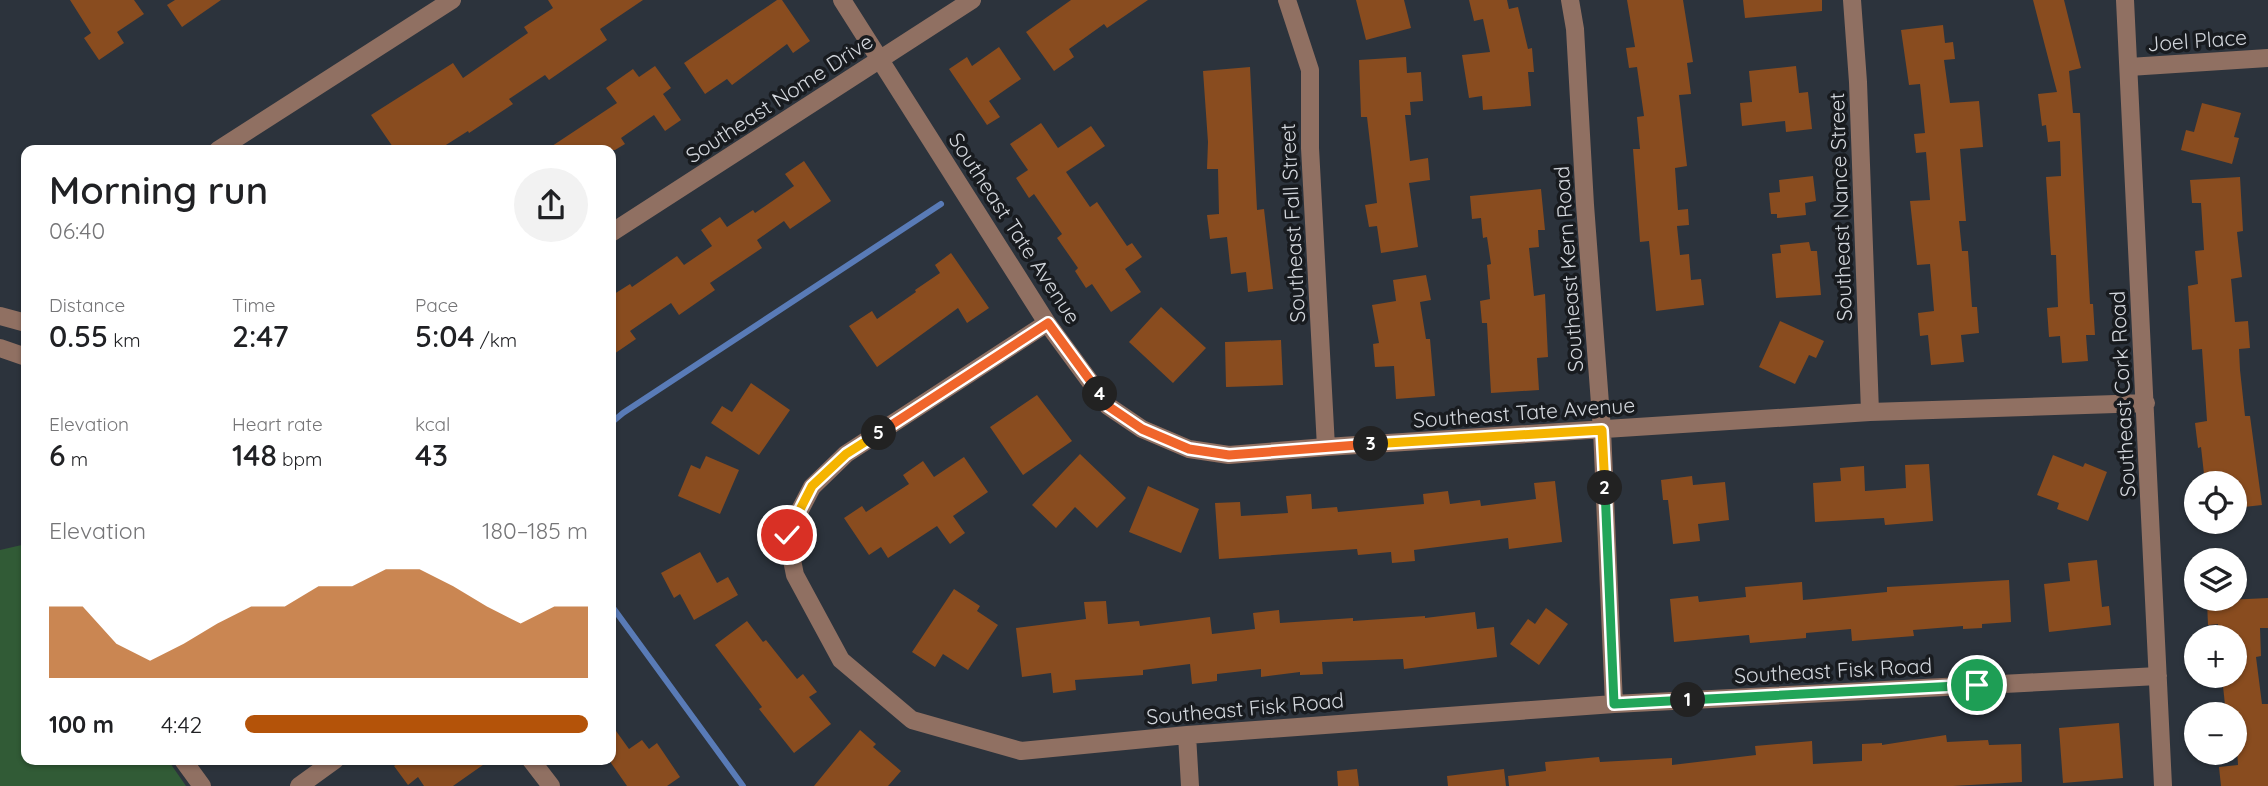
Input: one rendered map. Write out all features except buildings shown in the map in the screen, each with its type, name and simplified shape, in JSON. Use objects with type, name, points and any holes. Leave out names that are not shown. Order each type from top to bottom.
[{"type":"street","points":[[226,145],[452,0]]},
{"type":"street","name":"Southeast Tate Avenue","points":[[842,0],[1048,323],[1108,406],[1142,429],[1189,449],[1229,455],[1870,412],[2146,403]]},
{"type":"street","name":"Southeast Nome Drive","points":[[616,230],[972,0]]},
{"type":"street","name":"Southeast Fall Street","points":[[1287,0],[1310,70],[1310,148],[1326,447]]},
{"type":"street","name":"Southeast Kern Road","points":[[1570,0],[1575,29],[1602,430],[1614,704]]},
{"type":"street","name":"Southeast Nance Street","points":[[1852,0],[1858,82],[1870,412]]},
{"type":"street","name":"Southeast Cork Road","points":[[2125,0],[2163,786]]},
{"type":"street","name":"Joel Place","points":[[2129,67],[2268,58]]},
{"type":"street","points":[[0,316],[21,322]]},
{"type":"street","name":"Southeast Fisk Road","points":[[1048,323],[846,454],[812,486],[787,535],[795,575],[841,660],[912,720],[1021,751],[1187,735],[1614,704],[2158,676]]},
{"type":"street","points":[[0,348],[21,356]]},
{"type":"street","points":[[1187,735],[1190,786]]},
{"type":"street","points":[[187,765],[202,786]]},
{"type":"street","points":[[299,786],[328,765]]},
{"type":"street","points":[[535,765],[551,786]]},
{"type":"green space","points":[[21,545],[21,765],[171,765],[186,786],[0,786],[0,550]]},
{"type":"waterway","points":[[616,419],[941,204]]},
{"type":"waterway","points":[[616,612],[743,786]]},
{"type":"route","points":[[787,535],[812,486],[846,454],[1048,323],[1108,406],[1142,429],[1189,449],[1229,455],[1602,430],[1614,704],[1977,685]]}]
